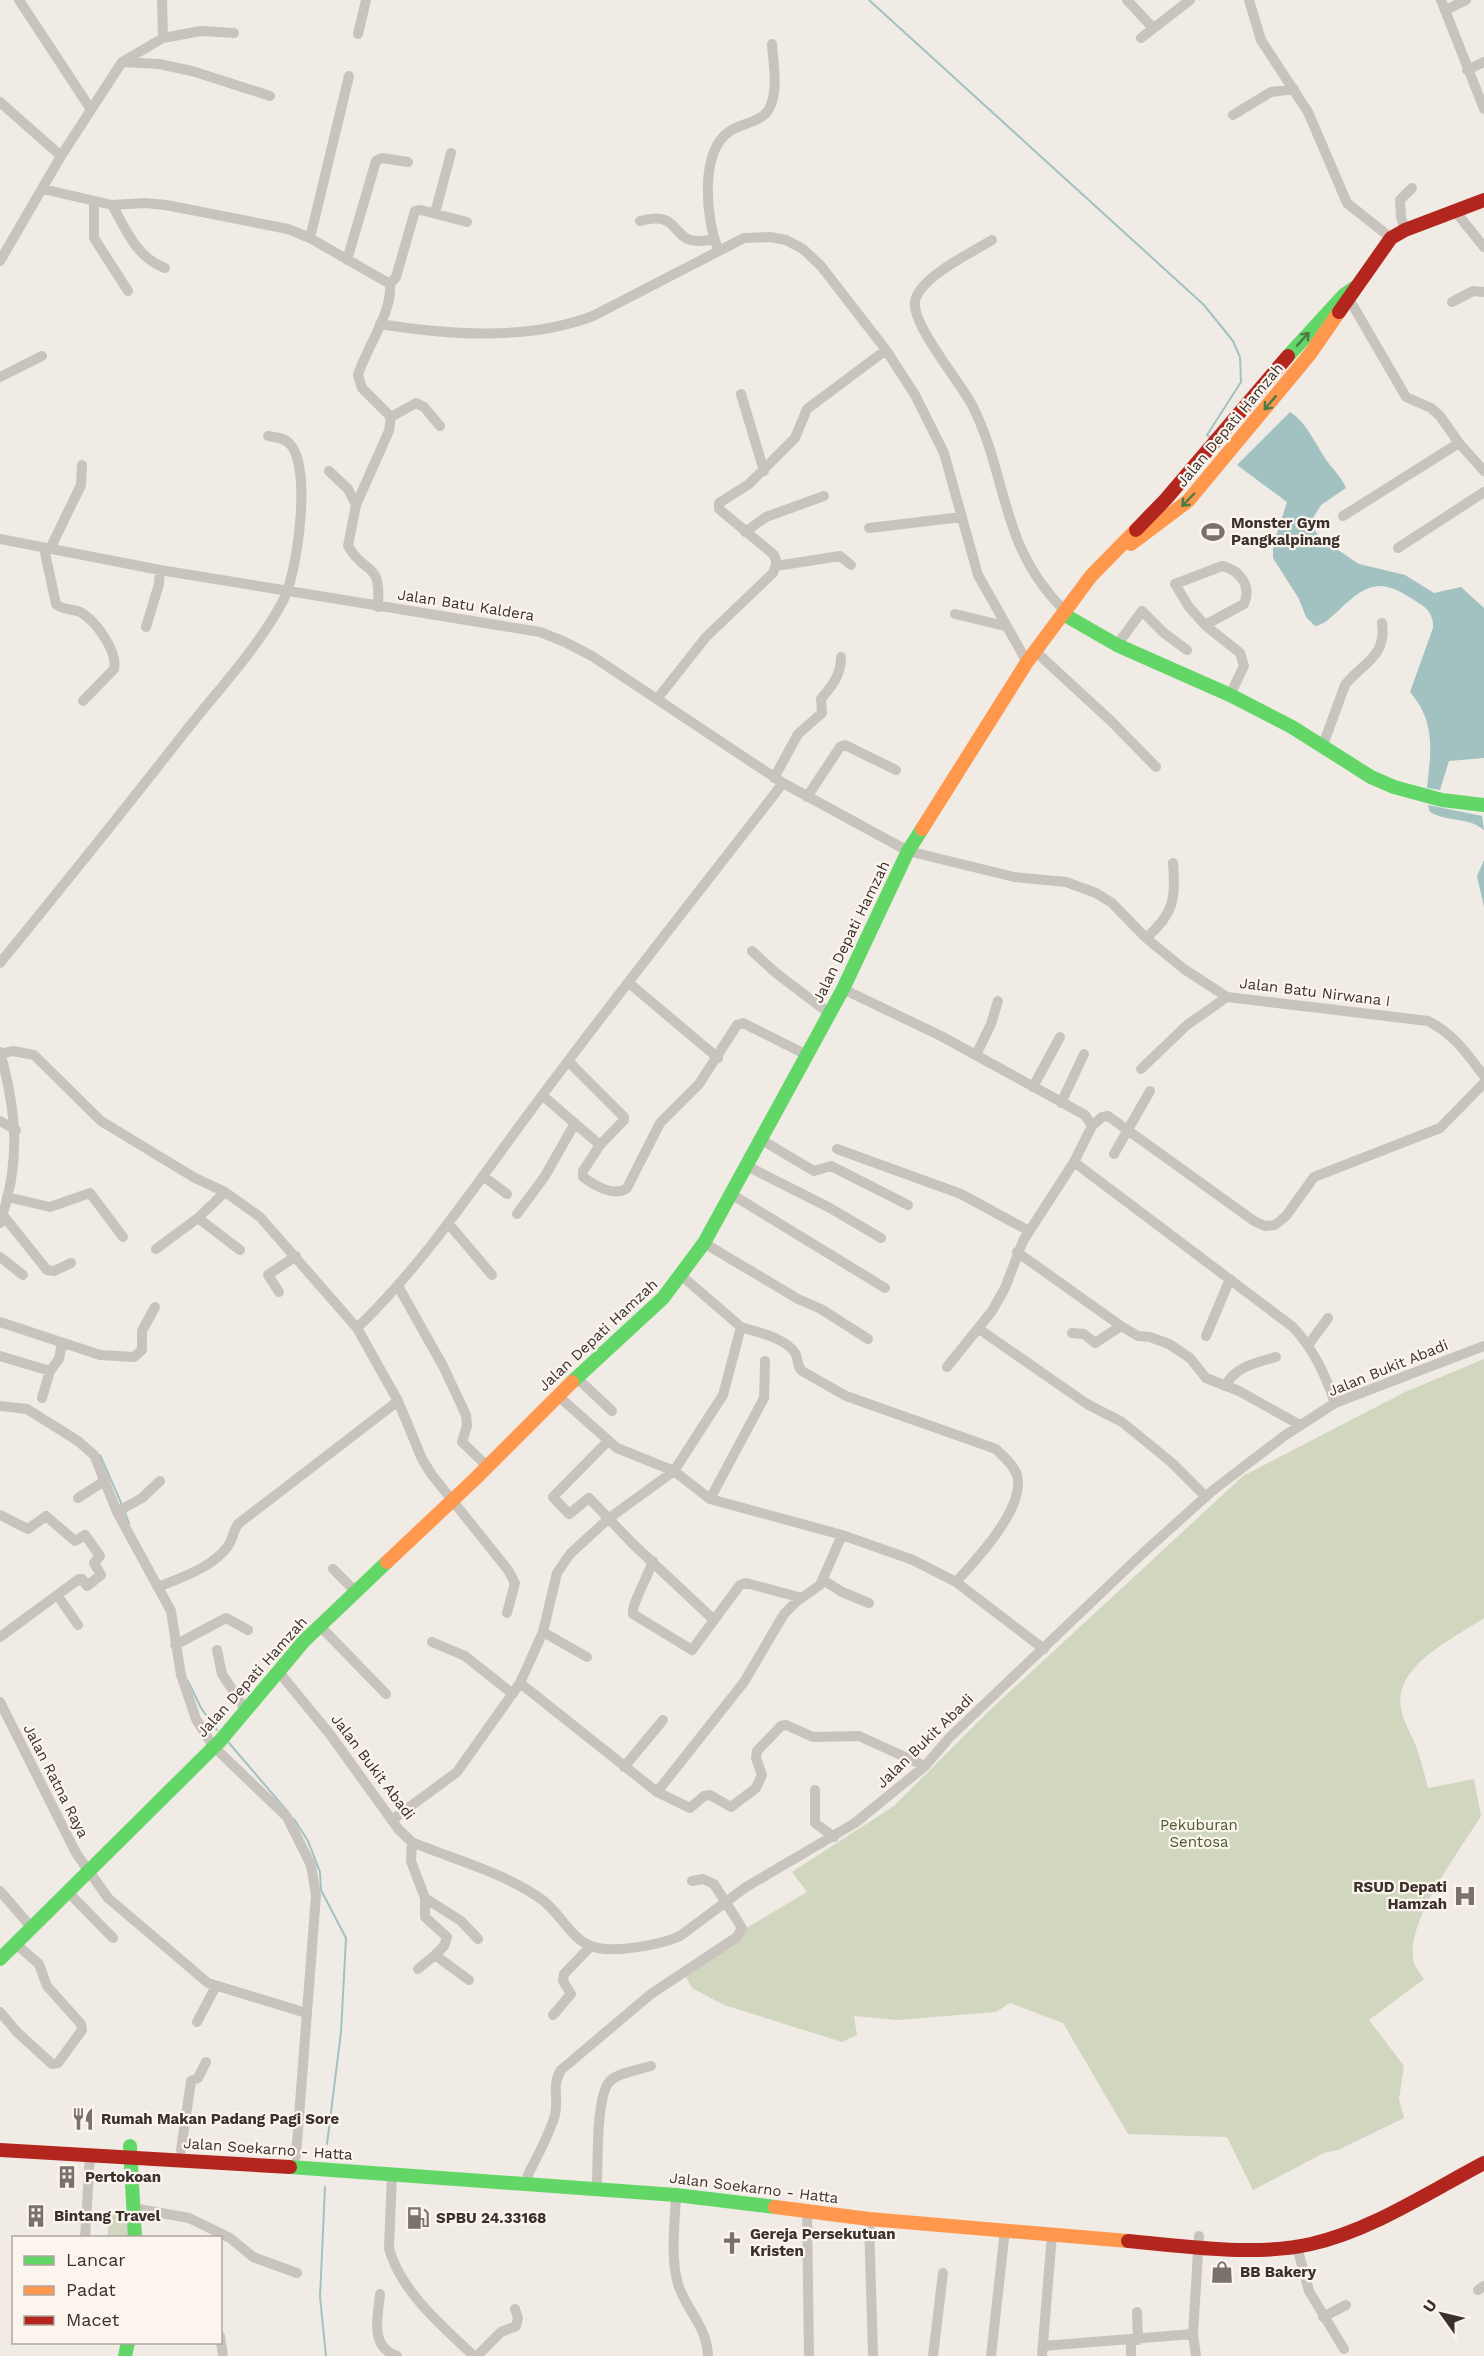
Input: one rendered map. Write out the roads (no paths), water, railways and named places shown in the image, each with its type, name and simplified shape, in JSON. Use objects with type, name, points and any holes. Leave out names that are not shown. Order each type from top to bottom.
[{"type":"main road","name":"Jalan Depati Hamzah","points":[[1107,560],[1176,512],[1227,456],[1310,354],[1349,294],[1391,238],[1405,230],[1484,200]]},
{"type":"main road","name":"Jalan Depati Hamzah","points":[[0,1959],[220,1741],[278,1671],[320,1626],[487,1466],[557,1395],[663,1298],[682,1276],[704,1244],[830,1014],[872,932],[908,851],[1031,656],[1091,576],[1166,499],[1223,430],[1349,294]]},
{"type":"main road","points":[[1064,612],[1117,645],[1230,695],[1323,746],[1371,777],[1419,795],[1484,805]]},
{"type":"main road","name":"Jalan Soekarno - Hatta","points":[[0,2138],[130,2152],[528,2175],[780,2203],[807,2211],[869,2219],[1052,2235],[1198,2241],[1265,2240],[1316,2233],[1372,2212],[1484,2153]]},
{"type":"main road","name":"Jalan Soekarno - Hatta","points":[[0,2150],[90,2155],[181,2150],[296,2161],[392,2174],[1050,2225],[1258,2249],[1297,2247],[1353,2232],[1484,2163]]},
{"type":"main road","points":[[130,2152],[135,2236]]},
{"type":"street","points":[[19,0],[90,108]]},
{"type":"street","points":[[162,0],[163,38]]},
{"type":"street","points":[[357,34],[366,0]]},
{"type":"street","points":[[1127,0],[1153,28]]},
{"type":"street","points":[[1141,38],[1190,0]]},
{"type":"street","points":[[1250,0],[1261,40],[1308,112],[1347,203],[1391,238]]},
{"type":"street","points":[[1466,0],[1443,5],[1484,110]]},
{"type":"street","points":[[0,261],[60,156],[122,62],[163,38],[201,31],[234,33]]},
{"type":"street","points":[[716,244],[708,174],[712,157],[716,147],[730,131],[765,114],[770,109],[774,86],[772,44]]},
{"type":"street","points":[[122,62],[159,64],[192,71],[270,96]]},
{"type":"street","points":[[1467,70],[1484,62]]},
{"type":"street","points":[[310,238],[349,76]]},
{"type":"street","points":[[1233,115],[1271,92],[1294,89]]},
{"type":"street","points":[[0,102],[60,156]]},
{"type":"street","points":[[435,213],[451,153]]},
{"type":"street","points":[[347,260],[375,161],[382,158],[408,162]]},
{"type":"street","points":[[1405,230],[1401,217],[1400,200],[1412,188]]},
{"type":"street","points":[[43,189],[112,205],[145,203],[166,205],[288,229],[310,238],[390,284]]},
{"type":"street","points":[[94,202],[94,238],[128,291]]},
{"type":"street","points":[[112,205],[135,245],[153,263],[165,267]]},
{"type":"street","points":[[391,417],[358,381],[360,367],[380,324],[391,291],[390,284],[396,277],[415,212],[421,210],[467,222]]},
{"type":"street","points":[[1455,211],[1484,247]]},
{"type":"street","points":[[640,221],[656,217],[664,218],[683,237],[692,242],[716,244],[755,236],[786,240],[803,249],[821,266],[885,350],[915,395],[941,443],[978,575],[1005,626],[1031,656],[1111,721],[1156,767]]},
{"type":"street","points":[[992,240],[928,281],[918,292],[915,305],[921,324],[964,390],[978,417],[1013,531],[1024,557],[1064,612]]},
{"type":"street","points":[[380,324],[417,330],[465,333],[568,325],[593,316],[716,244]]},
{"type":"street","points":[[1452,302],[1473,291],[1484,292]]},
{"type":"street","points":[[1349,294],[1406,397],[1431,408],[1440,416],[1459,443],[1484,471]]},
{"type":"street","points":[[657,699],[706,637],[773,573],[776,566],[773,554],[719,509],[719,503],[749,484],[764,471],[795,438],[807,410],[885,350]]},
{"type":"street","points":[[0,377],[42,356]]},
{"type":"street","points":[[741,394],[764,471]]},
{"type":"street","points":[[391,417],[416,403],[424,407],[440,426]]},
{"type":"street","points":[[378,607],[380,582],[374,571],[353,554],[348,546],[356,505],[389,431],[391,417]]},
{"type":"street","points":[[0,963],[223,684],[273,618],[288,591],[303,502],[303,477],[291,445],[285,440],[268,436]]},
{"type":"street","points":[[1343,516],[1459,443]]},
{"type":"street","points":[[82,465],[81,485],[47,548],[56,604],[62,609],[75,610],[88,618],[105,640],[115,664],[114,669],[83,701]]},
{"type":"street","points":[[329,471],[348,489],[356,505]]},
{"type":"street","points":[[1398,548],[1484,492]]},
{"type":"street","points":[[745,532],[766,517],[824,496]]},
{"type":"street","points":[[869,528],[962,517]]},
{"type":"street","name":"Jalan Batu Kaldera","points":[[0,539],[160,570],[540,632],[592,656],[778,781],[908,851]]},
{"type":"street","points":[[776,566],[840,556],[850,565]]},
{"type":"street","points":[[1205,625],[1244,604],[1247,590],[1241,576],[1230,567],[1222,566],[1175,584],[1189,608],[1205,625],[1240,653],[1244,660],[1241,676],[1230,695]]},
{"type":"street","points":[[146,627],[159,584],[160,570]]},
{"type":"street","points":[[1117,645],[1142,611],[1187,650]]},
{"type":"street","points":[[955,614],[1005,626]]},
{"type":"street","points":[[1323,746],[1346,685],[1352,677],[1362,671],[1384,637],[1382,623]]},
{"type":"street","points":[[357,1328],[398,1286],[448,1223],[778,781],[798,734],[822,712],[821,699],[832,687],[841,665],[841,657]]},
{"type":"street","points":[[807,797],[840,747],[845,745],[896,770]]},
{"type":"street","name":"Jalan Batu Nirwana I","points":[[908,851],[1014,877],[1066,882],[1086,890],[1112,903],[1146,938],[1184,969],[1227,997],[1428,1021],[1443,1028],[1458,1042],[1484,1076]]},
{"type":"street","points":[[1146,938],[1163,923],[1173,903],[1175,890],[1173,863]]},
{"type":"street","points":[[752,951],[776,974],[830,1014]]},
{"type":"street","points":[[629,983],[718,1058]]},
{"type":"street","points":[[843,989],[976,1056],[1085,1115],[1092,1126]]},
{"type":"street","points":[[1141,1069],[1187,1025],[1227,997]]},
{"type":"street","points":[[976,1056],[998,1002]]},
{"type":"street","points":[[568,1061],[624,1116],[624,1120],[600,1145],[583,1171],[583,1177],[609,1191],[624,1191],[660,1122],[699,1084],[740,1023],[807,1055]]},
{"type":"street","points":[[1033,1087],[1060,1037]]},
{"type":"street","points":[[71,1263],[54,1271],[47,1270],[1,1219],[13,1174],[16,1130],[0,1053],[14,1051],[34,1055],[101,1120],[195,1178],[225,1192],[260,1216],[357,1328],[399,1401],[422,1459],[451,1501],[498,1554],[515,1583],[507,1613]]},
{"type":"street","points":[[1061,1102],[1084,1054]]},
{"type":"street","points":[[947,1367],[979,1329],[1005,1288],[1017,1252],[1074,1162],[1092,1126],[1102,1117],[1108,1116],[1254,1221],[1265,1226],[1275,1225],[1286,1216],[1314,1177],[1440,1128],[1451,1120],[1484,1083]]},
{"type":"street","points":[[1114,1154],[1150,1091]]},
{"type":"street","points":[[542,1095],[600,1145]]},
{"type":"street","points":[[0,1120],[16,1130]]},
{"type":"street","points":[[517,1214],[545,1176],[575,1123]]},
{"type":"street","points":[[760,1139],[814,1171],[831,1166],[908,1205]]},
{"type":"street","points":[[837,1149],[961,1194],[1029,1231]]},
{"type":"street","points":[[1074,1162],[1293,1327],[1309,1344],[1324,1372],[1335,1403]]},
{"type":"street","points":[[747,1166],[830,1208],[881,1238]]},
{"type":"street","points":[[483,1176],[507,1194]]},
{"type":"street","points":[[156,1249],[198,1218],[225,1192]]},
{"type":"street","points":[[7,1197],[50,1207],[90,1193],[123,1237]]},
{"type":"street","points":[[731,1194],[885,1288]]},
{"type":"street","points":[[198,1218],[240,1250]]},
{"type":"street","points":[[448,1223],[492,1275]]},
{"type":"street","points":[[704,1244],[798,1299],[821,1309],[868,1339]]},
{"type":"street","points":[[1017,1252],[1121,1326],[1138,1336],[1150,1337],[1169,1344],[1190,1358],[1206,1378],[1239,1391],[1300,1425]]},
{"type":"street","points":[[279,1292],[268,1275],[296,1256]]},
{"type":"street","points":[[0,1257],[23,1275]]},
{"type":"street","points":[[682,1276],[741,1328],[762,1334],[791,1348],[796,1354],[802,1371],[846,1396],[996,1449],[1009,1462],[1016,1473],[1018,1485],[1016,1502],[989,1544],[956,1582]]},
{"type":"street","points":[[1206,1336],[1230,1279]]},
{"type":"street","points":[[398,1286],[443,1366],[466,1415],[467,1426],[462,1442],[487,1466]]},
{"type":"street","points":[[0,1322],[106,1356],[134,1357],[142,1350],[142,1331],[155,1307]]},
{"type":"street","points":[[1309,1344],[1328,1318]]},
{"type":"street","points":[[1072,1333],[1084,1335],[1095,1343],[1121,1326]]},
{"type":"street","points":[[392,1820],[457,1772],[513,1694],[543,1632],[560,1568],[572,1551],[608,1519],[674,1471],[723,1395],[741,1328]]},
{"type":"street","points":[[979,1329],[1087,1404],[1122,1422],[1171,1462],[1206,1497]]},
{"type":"street","points":[[42,1398],[50,1371],[59,1359],[62,1343]]},
{"type":"street","name":"Jalan Bukit Abadi","points":[[278,1671],[329,1732],[392,1820],[412,1842],[514,1882],[544,1900],[578,1937],[591,1946],[622,1948],[669,1941],[680,1936],[753,1883],[834,1837],[874,1809],[925,1766],[950,1737],[1142,1554],[1206,1497],[1300,1425],[1335,1403],[1484,1346]]},
{"type":"street","points":[[0,1356],[50,1371]]},
{"type":"street","points":[[1225,1386],[1228,1380],[1251,1364],[1276,1357]]},
{"type":"street","points":[[710,1499],[764,1398],[765,1361]]},
{"type":"street","points":[[578,1378],[612,1411]]},
{"type":"street","points":[[557,1395],[617,1448],[674,1471],[710,1499],[892,1550],[956,1582],[1044,1649]]},
{"type":"street","points":[[163,1585],[217,1558],[232,1540],[238,1524],[399,1401]]},
{"type":"street","points":[[0,1406],[22,1407],[78,1441],[94,1455],[163,1585],[181,1643],[189,1703],[196,1719],[213,1746],[287,1817],[311,1865],[316,1895],[296,2161]]},
{"type":"street","points":[[608,1441],[553,1497],[568,1514],[589,1498],[714,1620]]},
{"type":"street","points":[[78,1498],[106,1480]]},
{"type":"street","points":[[124,1508],[160,1481]]},
{"type":"street","points":[[0,1515],[28,1529],[46,1516],[75,1541],[85,1535],[99,1552],[100,1556],[94,1563],[101,1575],[87,1586],[82,1579],[79,1579],[0,1637]]},
{"type":"street","points":[[657,1791],[744,1682],[784,1614],[824,1581],[842,1535]]},
{"type":"street","points":[[653,1561],[647,1580],[633,1605],[633,1614],[692,1650],[740,1585],[746,1583],[802,1598]]},
{"type":"street","points":[[333,1569],[355,1591]]},
{"type":"street","points":[[824,1581],[868,1603]]},
{"type":"street","points":[[58,1596],[78,1625]]},
{"type":"street","points":[[181,1643],[226,1618],[248,1630]]},
{"type":"street","points":[[320,1626],[386,1694]]},
{"type":"street","points":[[543,1632],[587,1657]]},
{"type":"street","points":[[432,1642],[465,1656],[513,1694]]},
{"type":"street","points":[[218,1650],[222,1674],[245,1709]]},
{"type":"street","points":[[520,1683],[624,1767],[657,1791],[690,1808],[704,1796],[710,1796],[732,1807],[756,1788],[762,1775],[756,1758],[757,1752],[782,1726],[786,1725],[813,1737],[859,1736],[925,1766]]},
{"type":"street","name":"Jalan Ratna Raya","points":[[0,1702],[76,1853],[108,1898],[198,1976],[216,1986],[306,2013]]},
{"type":"street","points":[[624,1767],[663,1720]]},
{"type":"street","points":[[815,1790],[815,1823],[834,1837]]},
{"type":"street","points":[[412,1842],[411,1861],[424,1898],[425,1917],[447,1937],[444,1946],[418,1970]]},
{"type":"street","points":[[528,2175],[552,2125],[556,2112],[555,2079],[561,2070],[651,1994],[738,1937],[742,1928],[714,1884],[703,1880],[692,1881]]},
{"type":"street","points":[[0,1891],[32,1928]]},
{"type":"street","points":[[68,1892],[113,1938]]},
{"type":"street","points":[[424,1898],[460,1921],[478,1939]]},
{"type":"street","points":[[0,2012],[17,2032],[52,2064],[58,2063],[82,2030],[81,2024],[47,1986],[39,1964],[16,1944]]},
{"type":"street","points":[[552,2015],[571,1994],[563,1981],[564,1974],[591,1946]]},
{"type":"street","points":[[435,1955],[469,1980]]},
{"type":"street","points":[[197,2022],[216,1986]]},
{"type":"street","points":[[181,2150],[191,2081],[198,2078],[206,2062]]},
{"type":"street","points":[[597,2181],[602,2097],[608,2083],[613,2078],[651,2066]]},
{"type":"street","points":[[85,2236],[90,2155]]},
{"type":"street","points":[[392,2174],[389,2248],[391,2258],[417,2297],[470,2355],[501,2332],[516,2326],[518,2318],[514,2309]]},
{"type":"street","points":[[676,2195],[675,2272],[681,2291],[703,2327],[708,2356]]},
{"type":"street","points":[[133,2208],[189,2218],[240,2244],[253,2257],[297,2273]]},
{"type":"street","points":[[807,2211],[808,2356]]},
{"type":"street","points":[[869,2219],[873,2356]]},
{"type":"street","points":[[991,2356],[1005,2230]]},
{"type":"street","points":[[1052,2235],[1042,2351],[1192,2334]]},
{"type":"street","points":[[1196,2356],[1192,2334],[1198,2241]]},
{"type":"street","points":[[1297,2247],[1309,2291],[1344,2349]]},
{"type":"street","points":[[933,2356],[943,2273]]},
{"type":"street","points":[[380,2294],[377,2338],[390,2355]]},
{"type":"street","points":[[1323,2317],[1346,2305]]},
{"type":"street","points":[[1131,2356],[1135,2340],[1137,2312]]},
{"type":"water","points":[[1290,412],[1306,428],[1346,488],[1321,505],[1310,523],[1320,538],[1359,564],[1405,575],[1434,593],[1461,587],[1484,608],[1484,758],[1449,761],[1440,790],[1427,788],[1430,737],[1424,714],[1410,692],[1433,628],[1432,617],[1428,611],[1396,590],[1378,586],[1360,593],[1327,620],[1315,626],[1306,617],[1299,599],[1273,558],[1273,545],[1287,502],[1237,465]]},
{"type":"water","points":[[1428,805],[1482,816],[1484,830],[1472,823],[1430,812]]},
{"type":"water","points":[[1484,860],[1484,907],[1477,876]]},
{"type":"waterway","points":[[869,0],[1204,305],[1233,341],[1240,357],[1241,382],[1207,435],[1211,438]]},
{"type":"waterway","points":[[100,1455],[122,1505]]},
{"type":"waterway","points":[[125,1513],[129,1523]]},
{"type":"waterway","points":[[188,1681],[201,1708],[217,1730]]},
{"type":"waterway","points":[[229,1743],[288,1812]]},
{"type":"waterway","points":[[294,1819],[308,1841],[320,1872],[321,1890],[346,1938],[341,2032],[327,2144]]},
{"type":"waterway","points":[[325,2187],[320,2297],[326,2356]]},
{"type":"place","name":"Monster Gym Pangkalpinang","points":[[1213,532]]},
{"type":"place","name":"RSUD Depati Hamzah","points":[[1465,1896]]},
{"type":"place","name":"Rumah Makan Padang Pagi Sore","points":[[83,2119]]},
{"type":"place","name":"Pertokoan","points":[[67,2177]]},
{"type":"place","name":"Bintang Travel","points":[[36,2216]]},
{"type":"place","name":"SPBU 24.33168","points":[[418,2218]]},
{"type":"place","name":"Gereja Persekutuan Kristen","points":[[732,2243]]},
{"type":"place","name":"BB Bakery","points":[[1222,2272]]},
{"type":"park label","name":"Pekuburan Sentosa","points":[[1199,1834]]}]
